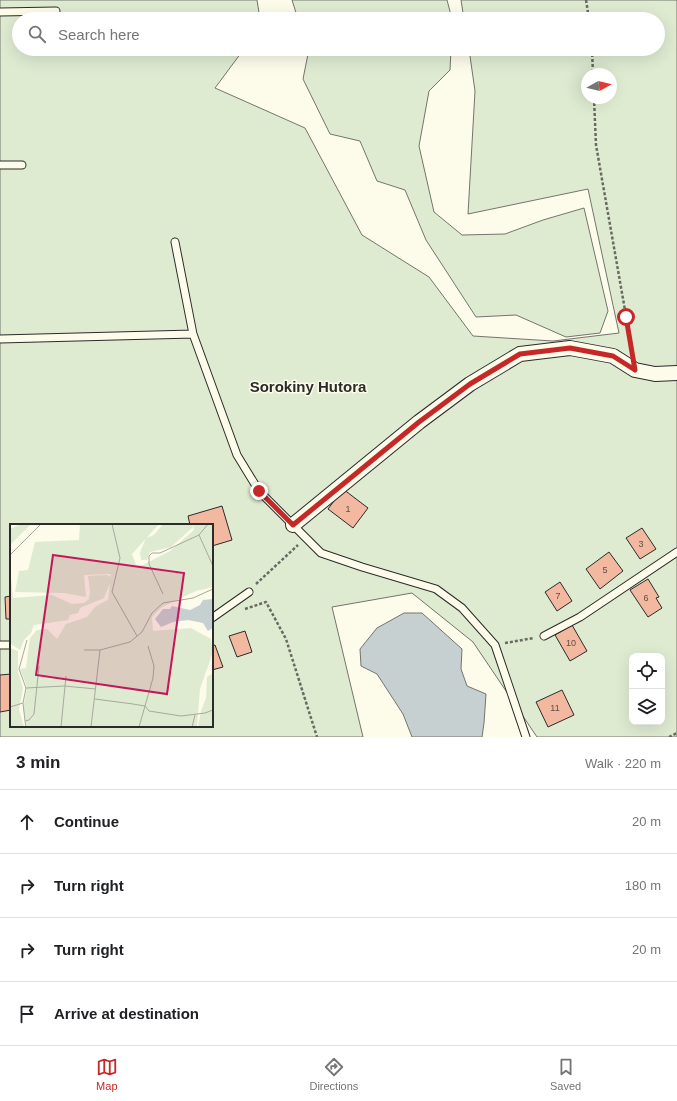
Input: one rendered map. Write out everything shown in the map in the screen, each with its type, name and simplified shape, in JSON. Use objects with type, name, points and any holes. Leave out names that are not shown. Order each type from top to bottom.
[{"type":"street","points":[[293,525],[419,422],[470,384],[520,354],[570,348],[613,356],[635,370],[655,374],[677,373]]},
{"type":"lane","points":[[0,12],[56,11]]},
{"type":"lane","points":[[0,165],[22,165]]},
{"type":"lane","points":[[175,242],[192,334],[237,455],[259,491],[321,552],[362,567],[436,589],[462,608],[495,645],[526,737]]},
{"type":"lane","points":[[0,339],[192,334]]},
{"type":"lane","points":[[544,636],[580,617],[677,552]]},
{"type":"lane","points":[[213,617],[249,592]]},
{"type":"path","points":[[586,0],[588,12]]},
{"type":"path","points":[[592,56],[593,68]]},
{"type":"path","points":[[594,104],[596,145],[635,370]]},
{"type":"path","points":[[249,592],[306,537]]},
{"type":"path","points":[[239,611],[266,602],[286,639],[317,737]]},
{"type":"path","points":[[495,645],[544,636]]},
{"type":"path","points":[[669,737],[677,733]]},
{"type":"green space","points":[[0,0],[257,0],[259,12],[12,12],[12,56],[239,56],[215,88],[305,128],[362,235],[429,277],[473,336],[553,341],[619,333],[588,189],[468,214],[475,91],[470,56],[665,56],[665,12],[463,12],[461,0],[677,0],[677,737],[537,737],[473,642],[412,593],[332,607],[363,737],[0,737]]},
{"type":"green space","points":[[292,0],[447,0],[450,12],[296,12]]},
{"type":"green space","points":[[308,56],[451,56],[450,70],[429,91],[419,146],[434,212],[462,235],[505,234],[543,220],[584,208],[608,311],[600,333],[566,337],[516,315],[476,317],[426,240],[405,190],[377,181],[360,141],[330,134],[303,79]]},
{"type":"shaded area","points":[[404,613],[422,613],[462,649],[461,669],[467,686],[486,694],[482,737],[412,737],[403,714],[377,674],[361,666],[360,649],[377,628]]},
{"type":"building","points":[[343,489],[368,508],[353,528],[328,509]]},
{"type":"building","points":[[222,506],[232,540],[213,546],[213,524],[190,524],[188,516]]},
{"type":"building","points":[[642,528],[656,549],[640,559],[626,538]]},
{"type":"building","points":[[609,552],[623,571],[600,589],[586,569]]},
{"type":"building","points":[[648,579],[659,597],[656,598],[662,608],[648,617],[630,590]]},
{"type":"building","points":[[560,582],[572,601],[557,611],[545,592]]},
{"type":"building","points":[[10,596],[10,619],[6,619],[5,597]]},
{"type":"building","points":[[572,625],[587,651],[570,661],[555,635]]},
{"type":"building","points":[[245,631],[252,652],[237,657],[229,636]]},
{"type":"building","points":[[215,645],[223,667],[213,670],[213,646]]},
{"type":"building","points":[[10,674],[10,710],[0,712],[0,675]]},
{"type":"building","points":[[562,690],[574,715],[548,727],[536,702]]},
{"type":"district","name":"Sorokiny Hutora","points":[[308,387]]},
{"type":"route","points":[[259,491],[293,525],[419,422],[470,384],[520,354],[570,348],[613,356],[635,370],[626,317]]}]
